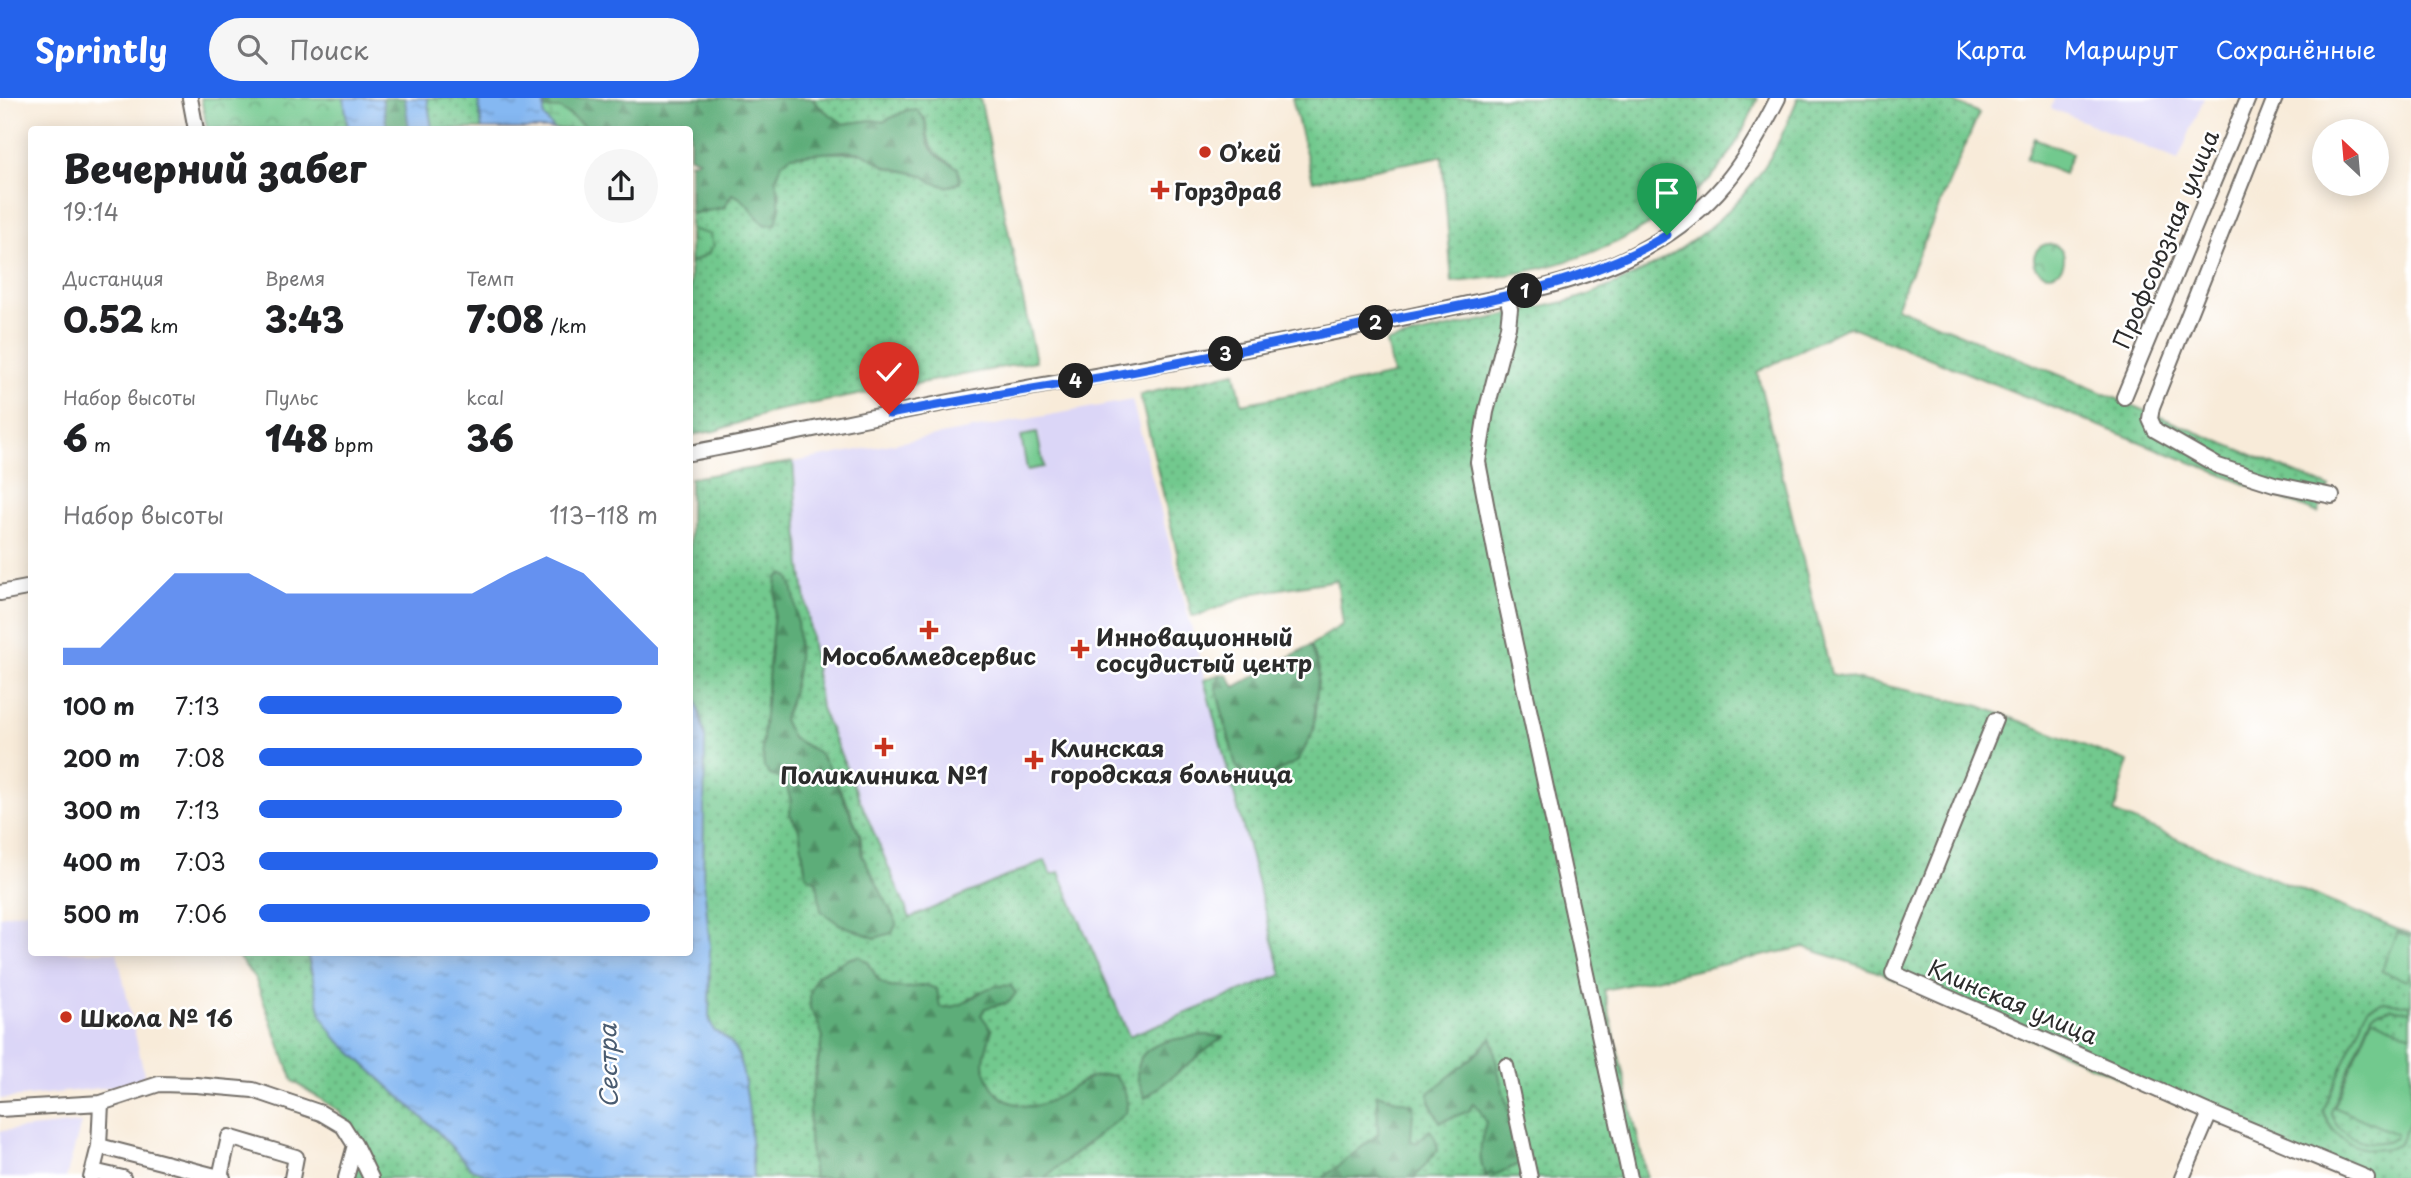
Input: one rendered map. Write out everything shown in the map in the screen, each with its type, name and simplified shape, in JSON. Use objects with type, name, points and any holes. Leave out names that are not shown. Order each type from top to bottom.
[{"type":"street","points":[[190,98],[195,126]]},
{"type":"street","points":[[693,452],[976,397],[1237,352],[1507,296],[1567,280],[1644,249],[1683,224],[1732,177],[1756,140],[1777,98]]},
{"type":"street","name":"Профсоюзная улица","points":[[2124,397],[2248,98]]},
{"type":"street","points":[[2275,98],[2152,407],[2150,419],[2155,430],[2218,466],[2274,484],[2332,496]]},
{"type":"street","points":[[1507,296],[1510,309],[1508,327],[1486,412],[1478,462],[1630,1178]]},
{"type":"street","points":[[0,593],[28,588]]},
{"type":"street","name":"Клинская улица","points":[[1995,720],[1892,973],[2367,1178]]},
{"type":"street","points":[[1506,1066],[1530,1178]]},
{"type":"street","points":[[0,1109],[101,1103],[159,1084],[253,1090],[321,1113],[343,1126],[371,1178]]},
{"type":"street","points":[[101,1103],[99,1146],[92,1174],[123,1178]]},
{"type":"street","points":[[2182,1178],[2210,1112]]},
{"type":"street","points":[[99,1146],[222,1178],[229,1136],[296,1157],[292,1178]]},
{"type":"street","points":[[346,1178],[355,1145]]},
{"type":"shaded area","points":[[2055,98],[2204,98],[2178,160],[2051,108]]},
{"type":"shaded area","name":"Клинская городская больница","points":[[1132,400],[1282,975],[1128,1036],[1059,873],[910,918],[821,708],[801,566],[793,462]]},
{"type":"shaded area","name":"Школа № 16","points":[[28,911],[28,956],[118,956],[146,1083],[0,1099],[0,916]]},
{"type":"shaded area","points":[[81,1123],[66,1178],[0,1178],[0,1131]]},
{"type":"green space","points":[[201,98],[344,98],[348,126],[206,126]]},
{"type":"green space","points":[[382,98],[405,98],[409,126],[387,126]]},
{"type":"green space","points":[[427,98],[478,98],[482,126],[432,126]]},
{"type":"green space","points":[[544,98],[812,98],[843,124],[873,120],[883,122],[907,110],[916,109],[926,124],[932,150],[958,168],[960,182],[948,187],[932,182],[922,175],[887,167],[863,153],[845,151],[791,156],[782,163],[776,180],[780,208],[776,224],[765,225],[742,200],[732,194],[724,207],[693,213],[693,162],[699,159],[693,158],[693,126],[584,126],[569,114],[543,109]]},
{"type":"green space","points":[[812,98],[980,98],[1036,361],[774,411],[715,431],[693,435],[693,213],[724,208],[732,194],[744,198],[751,210],[780,197],[776,180],[782,162],[802,153],[863,153],[887,167],[922,175],[932,182],[948,187],[960,182],[958,168],[932,149],[925,118],[907,110],[883,122],[872,120],[843,124]]},
{"type":"green space","points":[[1292,98],[1758,98],[1745,127],[1723,164],[1709,180],[1658,219],[1631,235],[1575,259],[1515,274],[1452,282],[1442,156],[1313,181]]},
{"type":"green space","points":[[1798,98],[1945,98],[1979,113],[1896,307],[2329,487],[2318,513],[1849,326],[1757,372],[1831,674],[1980,706],[2128,762],[2114,813],[2411,935],[2411,1178],[2347,1178],[1875,971],[1804,947],[1604,990],[1647,1178],[1044,1178],[1125,1113],[1087,1079],[1045,1104],[1027,1107],[1008,1102],[993,1088],[982,1059],[984,1031],[981,1015],[984,1008],[999,1005],[980,991],[962,1004],[940,1007],[926,985],[900,988],[887,986],[859,956],[816,976],[810,1009],[823,1037],[815,1071],[809,1138],[814,1178],[753,1178],[750,1120],[739,1055],[714,1031],[709,1017],[710,947],[703,874],[705,738],[693,685],[693,478],[793,462],[801,566],[821,708],[910,918],[1045,860],[1051,875],[1059,872],[1129,1036],[1282,975],[1204,680],[1220,674],[1216,688],[1236,766],[1264,778],[1298,761],[1313,732],[1319,669],[1311,645],[1343,624],[1337,580],[1255,593],[1192,616],[1140,395],[1235,372],[1242,404],[1393,375],[1386,342],[1573,300],[1629,278],[1656,263],[1707,229],[1730,209],[1768,161]],"holes":[[[777,578],[790,704],[783,720],[792,738],[818,752],[830,769],[860,835],[875,938],[863,933],[819,890],[817,882],[806,875],[799,829],[790,814],[791,801],[785,780],[770,775],[762,749]],[[1206,1035],[1222,1037],[1145,1097],[1137,1073],[1145,1052],[1164,1042]]]},
{"type":"green space","points":[[543,109],[560,109],[584,126],[552,126],[544,117]]},
{"type":"green space","points":[[2034,138],[2072,153],[2064,174],[2026,159]]},
{"type":"green space","points":[[693,230],[709,234],[714,245],[708,254],[693,262]]},
{"type":"green space","points":[[2049,244],[2060,248],[2064,259],[2060,270],[2049,274],[2038,270],[2034,259],[2038,248]]},
{"type":"green space","points":[[1037,433],[1044,467],[1027,470],[1021,436]]},
{"type":"green space","points":[[782,574],[789,577],[794,594],[798,647],[795,684],[783,720],[792,738],[818,752],[830,769],[860,835],[862,855],[897,923],[892,933],[875,938],[839,924],[821,911],[817,882],[806,875],[799,829],[790,814],[791,801],[785,780],[770,775],[764,767],[762,749],[777,578]]},
{"type":"green space","points":[[1311,645],[1319,669],[1313,732],[1298,761],[1264,778],[1248,780],[1236,766],[1216,687],[1220,674],[1227,675],[1235,687]]},
{"type":"green space","points":[[2397,932],[2411,938],[2411,972],[2407,981],[2381,971]]},
{"type":"green space","points":[[237,956],[308,956],[310,970],[335,1037],[437,1131],[472,1169],[497,1178],[349,1178],[352,1138],[339,1111],[293,1081],[255,978]]},
{"type":"green space","points":[[859,956],[869,963],[878,980],[889,987],[926,985],[937,989],[940,1007],[961,1004],[989,988],[1011,986],[1016,993],[1009,1002],[985,1008],[981,1015],[992,1030],[984,1068],[997,1093],[1010,1102],[1034,1106],[1052,1100],[1090,1078],[1113,1075],[1125,1092],[1126,1113],[1044,1178],[814,1178],[809,1138],[810,1102],[823,1037],[810,1009],[810,994],[816,976]]},
{"type":"green space","points":[[2383,1002],[2410,1005],[2411,1012],[2392,1008],[2373,1013],[2331,1112],[2341,1129],[2357,1139],[2375,1142],[2395,1138],[2396,1134],[2334,1107],[2372,1018],[2411,1035],[2411,1119],[2400,1143],[2388,1148],[2365,1149],[2344,1140],[2328,1123],[2323,1111],[2368,1008]]},
{"type":"green space","points":[[1206,1035],[1223,1037],[1145,1098],[1137,1071],[1139,1061],[1145,1053],[1163,1043]]},
{"type":"green space","points":[[1492,1037],[1522,1163],[1497,1174],[1485,1175],[1480,1155],[1486,1122],[1479,1109],[1473,1103],[1469,1111],[1440,1122],[1429,1101],[1429,1093],[1473,1057]]},
{"type":"green space","points":[[1377,1094],[1414,1105],[1411,1140],[1416,1143],[1430,1130],[1438,1150],[1414,1178],[1323,1178],[1378,1134]]},
{"type":"water","points":[[344,98],[382,98],[387,126],[348,126]]},
{"type":"water","points":[[405,98],[427,98],[432,126],[409,126]]},
{"type":"water","points":[[478,98],[544,98],[544,117],[552,126],[482,126]]},
{"type":"water","name":"Сестра","points":[[693,685],[705,738],[703,874],[710,947],[709,1017],[714,1031],[722,1035],[735,1049],[743,1072],[751,1133],[753,1178],[497,1178],[472,1169],[437,1131],[335,1037],[321,1014],[308,956],[693,956]]},
{"type":"place","name":"О’кей","points":[[1205,152]]},
{"type":"place","name":"Горздрав","points":[[1160,190]]},
{"type":"place","name":"Мособлмедсервис","points":[[929,630]]},
{"type":"place","name":"Инновационный сосудистый центр","points":[[1080,649]]},
{"type":"place","name":"Поликлиника №1","points":[[884,747]]},
{"type":"place","name":"Клинская городская больница","points":[[1034,760]]},
{"type":"place","name":"Школа № 16","points":[[66,1017]]},
{"type":"route","points":[[889,414],[1237,352],[1507,296],[1567,280],[1609,265],[1667,235]]}]
